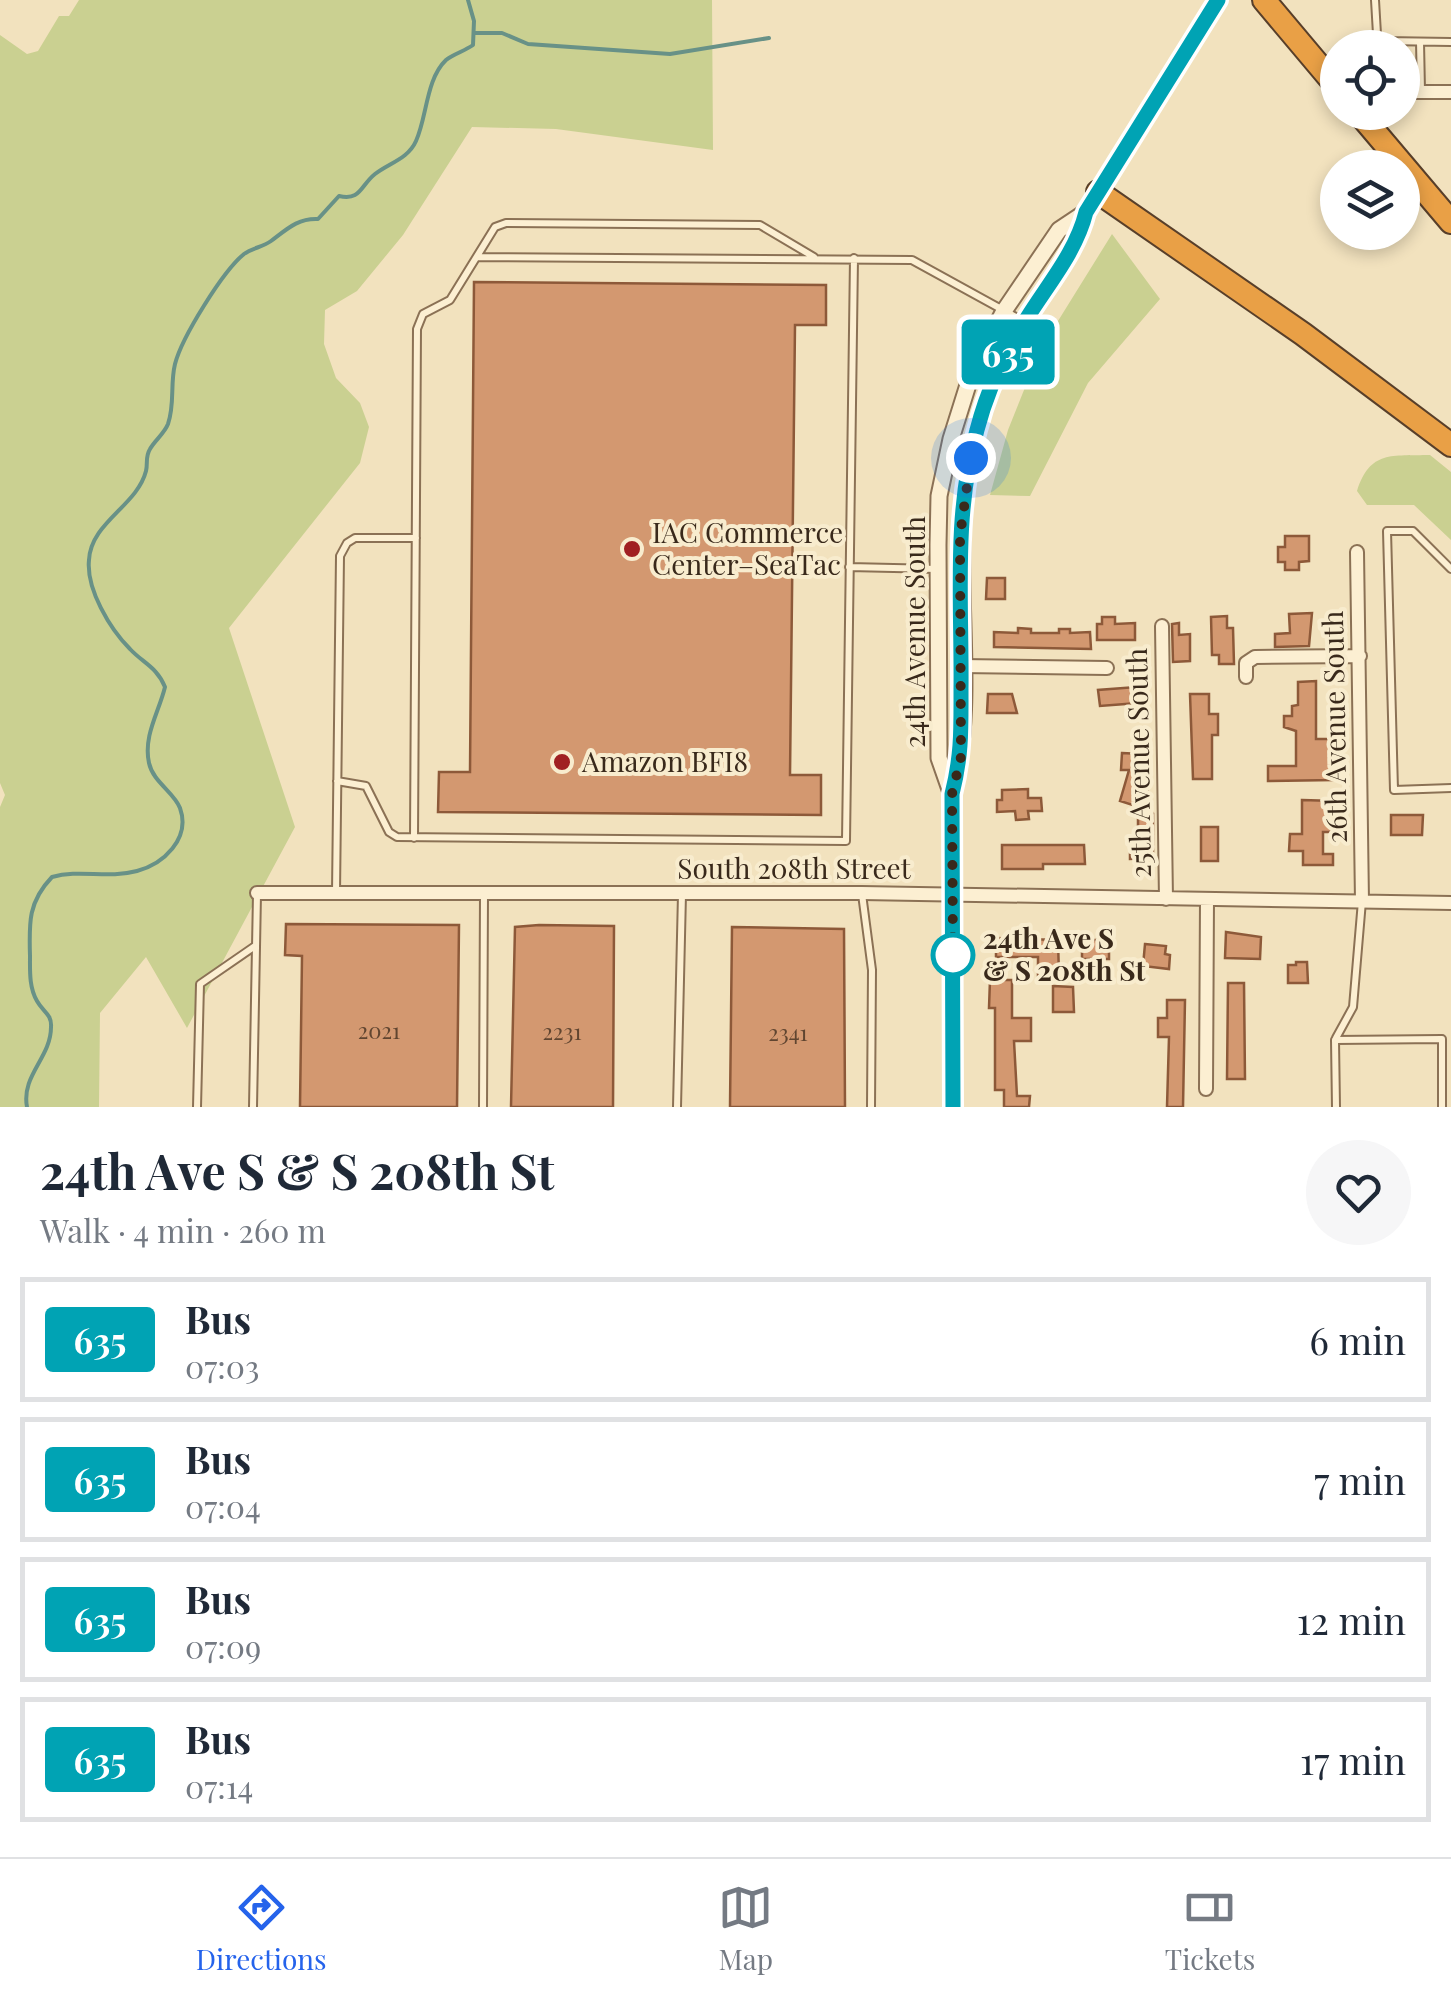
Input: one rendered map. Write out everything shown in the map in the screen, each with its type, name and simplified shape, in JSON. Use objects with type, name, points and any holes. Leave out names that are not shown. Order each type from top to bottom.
[{"type":"highway","points":[[1264,0],[1320,67]]},
{"type":"highway","points":[[1373,130],[1451,222]]},
{"type":"highway","points":[[1092,202],[1303,334],[1451,445]]},
{"type":"street","name":"24th Avenue South","points":[[953,1107],[952,794],[961,757],[960,536],[964,486],[977,429],[1000,367],[1024,322],[1080,235],[1092,202],[1217,2]]},
{"type":"street","points":[[1421,92],[1451,92]]},
{"type":"street","name":"24th Avenue South","points":[[952,794],[939,758],[938,569],[939,496],[952,439],[972,372],[1004,311],[1059,230],[1092,202]]},
{"type":"street","name":"26th Avenue South","points":[[1358,552],[1362,901]]},
{"type":"street","name":"25th Avenue South","points":[[1162,626],[1166,898]]},
{"type":"street","points":[[1246,676],[1246,662],[1254,657],[1360,656]]},
{"type":"street","points":[[962,666],[1107,668]]},
{"type":"street","name":"South 208th Street","points":[[256,892],[862,893],[1451,902]]},
{"type":"street","points":[[1206,899],[1206,1089]]},
{"type":"lane","points":[[1375,0],[1377,30]]},
{"type":"lane","points":[[1421,92],[1420,42],[1451,42]]},
{"type":"lane","points":[[414,838],[417,329],[423,314],[450,300],[495,227],[532,222],[760,225],[814,257]]},
{"type":"lane","points":[[476,257],[912,260],[1024,322]]},
{"type":"lane","points":[[337,781],[366,786],[389,832],[397,837],[846,841],[854,258]]},
{"type":"lane","points":[[1451,569],[1413,531],[1387,531],[1394,790],[1451,788]]},
{"type":"lane","points":[[336,893],[340,556],[355,538],[416,538]]},
{"type":"lane","points":[[850,567],[938,569]]},
{"type":"lane","points":[[254,1107],[256,892]]},
{"type":"lane","points":[[677,1107],[682,893]]},
{"type":"lane","points":[[862,893],[872,970],[871,1107]]},
{"type":"lane","points":[[483,1107],[484,894]]},
{"type":"lane","points":[[1336,1107],[1335,1040],[1353,1007],[1362,901]]},
{"type":"lane","points":[[197,1107],[200,984],[256,946]]},
{"type":"lane","points":[[1335,1040],[1442,1039],[1442,1107]]},
{"type":"green space","points":[[79,0],[712,0],[713,150],[556,129],[472,127],[403,235],[357,291],[325,310],[324,344],[336,378],[360,403],[369,427],[360,463],[229,628],[295,827],[187,1028],[146,957],[100,1013],[99,1107],[0,1107],[0,807],[5,795],[0,783],[0,35],[27,54],[38,51],[59,16],[69,16]]},
{"type":"green space","points":[[1112,234],[1160,299],[1088,383],[1030,496],[990,495],[1008,430],[1040,350]]},
{"type":"green space","points":[[1430,455],[1451,472],[1451,540],[1414,505],[1367,505],[1357,491],[1369,468],[1384,458]]},
{"type":"building","name":"IAC Commerce Center–SeaTac","points":[[474,282],[826,285],[826,325],[795,325],[790,775],[821,775],[821,815],[438,812],[439,772],[470,772]]},
{"type":"building","points":[[1285,536],[1309,536],[1309,561],[1299,562],[1299,570],[1285,570],[1285,562],[1278,562],[1278,547],[1285,547]]},
{"type":"building","points":[[987,578],[1005,578],[1005,599],[986,599]]},
{"type":"building","points":[[1312,613],[1309,646],[1275,647],[1275,634],[1290,633],[1289,614]]},
{"type":"building","points":[[1227,616],[1227,628],[1233,628],[1234,664],[1219,664],[1219,655],[1212,655],[1211,617]]},
{"type":"building","points":[[1102,617],[1115,617],[1115,624],[1135,623],[1135,640],[1097,640],[1097,624],[1102,624]]},
{"type":"building","points":[[1179,623],[1179,635],[1190,634],[1190,661],[1173,662],[1172,624]]},
{"type":"building","points":[[1018,628],[1031,629],[1031,633],[1059,633],[1059,629],[1090,632],[1091,649],[994,647],[994,632],[1018,633]]},
{"type":"building","points":[[1316,681],[1316,739],[1333,739],[1334,780],[1268,781],[1268,766],[1296,766],[1296,731],[1284,727],[1284,716],[1292,716],[1292,706],[1298,705],[1298,682]]},
{"type":"building","points":[[1136,687],[1138,703],[1100,706],[1098,690]]},
{"type":"building","points":[[988,694],[1012,694],[1017,713],[987,713]]},
{"type":"building","points":[[1190,694],[1209,694],[1209,714],[1218,714],[1218,735],[1212,735],[1212,779],[1193,779]]},
{"type":"building","points":[[1122,753],[1141,754],[1139,785],[1148,788],[1142,808],[1120,801],[1129,770],[1121,770]]},
{"type":"building","points":[[1028,789],[1028,798],[1041,798],[1042,811],[1028,811],[1029,819],[1016,820],[1015,811],[997,812],[1002,790]]},
{"type":"building","points":[[1302,800],[1335,801],[1335,832],[1323,832],[1323,854],[1333,854],[1333,865],[1303,865],[1303,851],[1289,851],[1290,834],[1302,834]]},
{"type":"building","points":[[1138,814],[1153,814],[1153,858],[1130,859],[1130,836],[1138,836]]},
{"type":"building","points":[[1391,815],[1423,815],[1422,835],[1391,835]]},
{"type":"building","points":[[1201,827],[1218,827],[1218,861],[1201,861]]},
{"type":"building","points":[[1002,845],[1084,845],[1085,864],[1002,869]]},
{"type":"building","points":[[286,924],[459,925],[457,1107],[300,1107],[302,956],[285,955]]},
{"type":"building","points":[[614,926],[613,1107],[511,1107],[515,927]]},
{"type":"building","points":[[732,927],[844,929],[845,1107],[730,1107]]},
{"type":"building","points":[[1226,932],[1261,937],[1260,959],[1225,958]]},
{"type":"building","points":[[996,938],[1058,940],[1059,976],[1038,976],[1038,957],[996,957]]},
{"type":"building","points":[[1082,940],[1109,940],[1109,959],[1082,959]]},
{"type":"building","points":[[1145,944],[1166,946],[1169,969],[1143,966]]},
{"type":"building","points":[[1307,962],[1308,983],[1288,983],[1288,965]]},
{"type":"building","points":[[990,980],[1012,980],[1012,1018],[1031,1018],[1031,1041],[1014,1041],[1017,1096],[1030,1096],[1029,1107],[1004,1107],[1004,1090],[995,1090],[995,1008],[989,1008]]},
{"type":"building","points":[[1228,983],[1244,983],[1245,1079],[1227,1079]]},
{"type":"building","points":[[1053,986],[1073,987],[1074,1012],[1053,1012]]},
{"type":"building","points":[[1167,1000],[1185,1000],[1183,1107],[1167,1107],[1169,1037],[1158,1037],[1158,1018],[1167,1018]]},
{"type":"waterway","points":[[27,1107],[28,1085],[50,1038],[51,1027],[49,1016],[34,996],[30,979],[30,923],[38,895],[52,877],[147,868],[172,849],[182,830],[180,808],[149,763],[150,734],[165,687],[107,620],[91,583],[92,547],[97,535],[141,483],[148,452],[168,424],[179,352],[215,289],[244,254],[299,222],[318,219],[339,196],[356,194],[375,174],[408,152],[420,131],[439,68],[473,45],[474,21],[468,0]]},
{"type":"waterway","points":[[474,33],[502,33],[528,44],[670,54],[769,38]]},
{"type":"bus line","name":"635","points":[[953,1107],[952,794],[961,757],[960,536],[964,486],[977,429],[1000,367],[1024,322],[1080,235],[1086,212],[1218,0]]},
{"type":"place","name":"IAC Commerce Center–SeaTac","points":[[632,549]]},
{"type":"place","name":"Amazon BFI8","points":[[562,762]]},
{"type":"place","name":"24th Ave S & S 208th St","points":[[953,955]]},
{"type":"route","points":[[953,955],[953,964],[952,794],[961,757],[960,536],[964,486],[971,458]]}]
